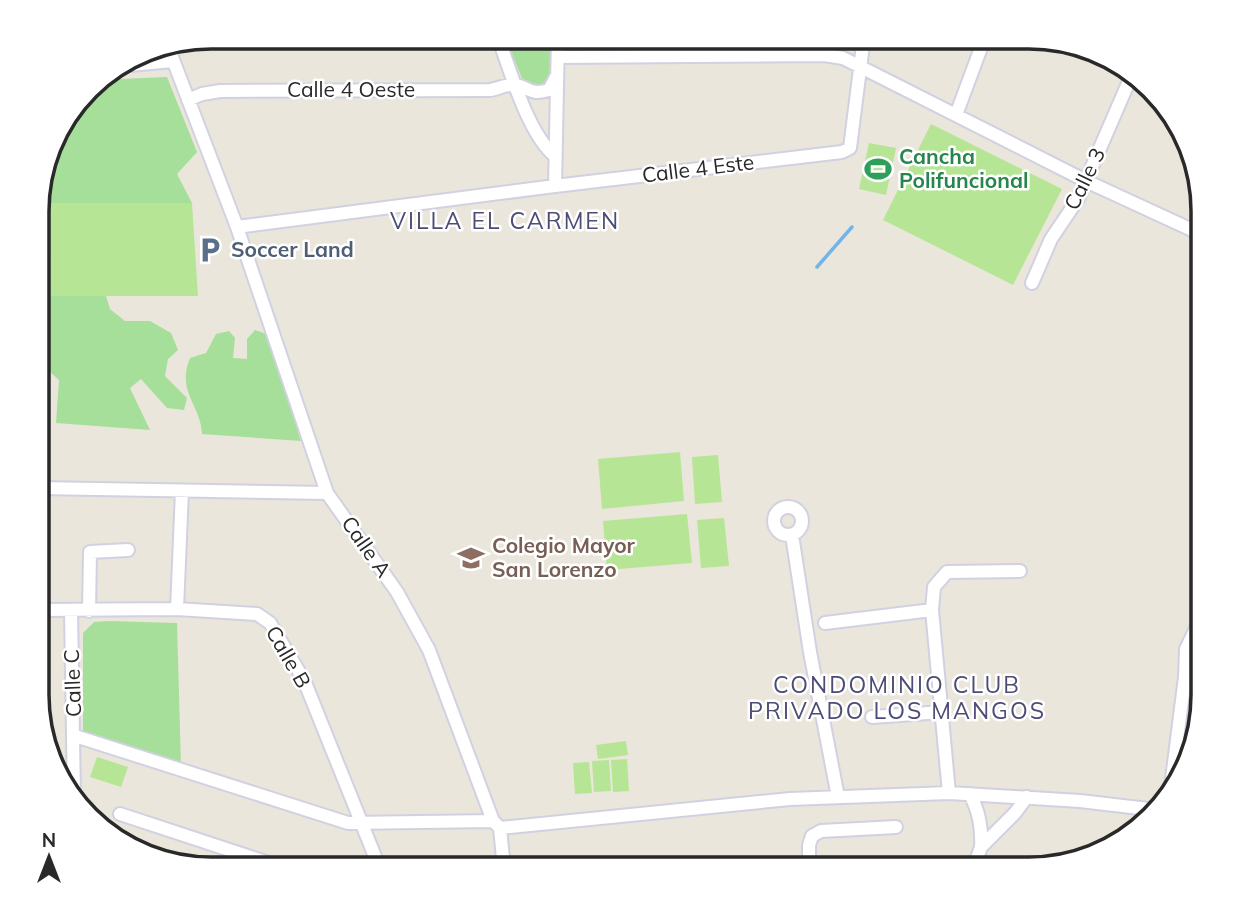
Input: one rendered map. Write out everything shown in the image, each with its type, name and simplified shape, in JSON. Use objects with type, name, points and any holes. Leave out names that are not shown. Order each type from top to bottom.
[{"type":"street","points":[[502,49],[541,143],[555,156]]},
{"type":"street","points":[[555,186],[558,49]]},
{"type":"street","points":[[859,66],[862,49]]},
{"type":"street","points":[[956,115],[981,49]]},
{"type":"street","name":"Calle A","points":[[171,54],[237,228],[327,493],[397,592],[429,650],[497,824],[502,857]]},
{"type":"street","points":[[558,57],[824,55],[844,58],[1086,181],[1191,229]]},
{"type":"street","points":[[144,64],[173,61]]},
{"type":"street","name":"Calle 4 Este","points":[[237,228],[842,152],[850,148],[859,66]]},
{"type":"street","points":[[515,84],[530,92],[540,93],[549,90],[557,75]]},
{"type":"street","name":"Calle 3","points":[[1032,282],[1051,239],[1086,181],[1128,82]]},
{"type":"street","name":"Calle 4 Oeste","points":[[188,100],[220,91],[490,90],[515,84]]},
{"type":"street","points":[[49,488],[327,493]]},
{"type":"street","points":[[177,609],[182,491]]},
{"type":"street","points":[[792,535],[810,652],[838,797]]},
{"type":"street","points":[[89,611],[90,552],[128,551]]},
{"type":"street","points":[[950,793],[932,610],[934,587],[947,572],[1020,571]]},
{"type":"street","name":"Calle B","points":[[49,610],[177,609],[257,614],[270,623],[304,680],[375,857]]},
{"type":"street","name":"Calle C","points":[[71,610],[74,781]]},
{"type":"street","points":[[825,623],[932,610]]},
{"type":"street","points":[[1173,768],[1186,649],[1191,639]]},
{"type":"street","points":[[872,716],[942,712]]},
{"type":"street","points":[[75,736],[336,820],[360,824],[497,824],[790,799],[950,793],[1027,797],[1145,809]]},
{"type":"street","points":[[970,794],[978,809],[982,827],[977,857]]},
{"type":"street","points":[[981,847],[1027,797]]},
{"type":"street","points":[[120,814],[251,857]]},
{"type":"street","points":[[809,857],[812,836],[821,831],[896,827]]},
{"type":"green space","points":[[510,49],[552,49],[551,73],[544,83],[537,87],[523,81]]},
{"type":"green space","points":[[167,77],[197,152],[177,174],[192,203],[49,203],[55,169],[71,130],[89,104],[117,79]]},
{"type":"green space","points":[[931,124],[1062,189],[1013,285],[883,220]]},
{"type":"green space","name":"Cancha Polifuncional","points":[[869,143],[896,148],[886,195],[859,189]]},
{"type":"green space","points":[[49,203],[192,203],[198,296],[49,296]]},
{"type":"green space","points":[[49,296],[106,296],[110,309],[125,321],[150,321],[171,333],[178,350],[168,359],[165,376],[187,398],[184,410],[167,408],[141,379],[130,388],[150,430],[56,423],[59,380],[49,371]]},
{"type":"green space","points":[[255,330],[267,334],[301,441],[202,434],[198,415],[187,389],[186,370],[190,358],[206,353],[216,334],[229,331],[235,338],[233,358],[247,359],[247,339]]},
{"type":"green space","points":[[680,452],[684,501],[602,509],[598,459]]},
{"type":"green space","points":[[718,455],[722,502],[695,504],[692,457]]},
{"type":"green space","points":[[687,514],[692,563],[607,570],[603,521]]},
{"type":"green space","points":[[724,518],[729,566],[701,568],[697,520]]},
{"type":"green space","points":[[94,622],[177,623],[181,766],[83,733],[83,633]]},
{"type":"green space","points":[[626,741],[628,755],[598,759],[596,745]]},
{"type":"green space","points":[[97,757],[128,767],[121,787],[90,777]]},
{"type":"green space","points":[[627,759],[629,791],[613,792],[611,760]]},
{"type":"green space","points":[[609,760],[611,791],[594,792],[592,761]]},
{"type":"green space","points":[[589,762],[592,793],[575,794],[573,763]]},
{"type":"waterway","points":[[817,267],[852,227]]},
{"type":"place","name":"Cancha Polifuncional","points":[[878,169]]},
{"type":"place","name":"Soccer Land","points":[[210,250]]},
{"type":"place","name":"Colegio Mayor San Lorenzo","points":[[471,558]]},
{"type":"district","name":"VILLA EL CARMEN","points":[[505,221]]},
{"type":"district","name":"CONDOMINIO CLUB PRIVADO LOS MANGOS","points":[[897,698]]}]
